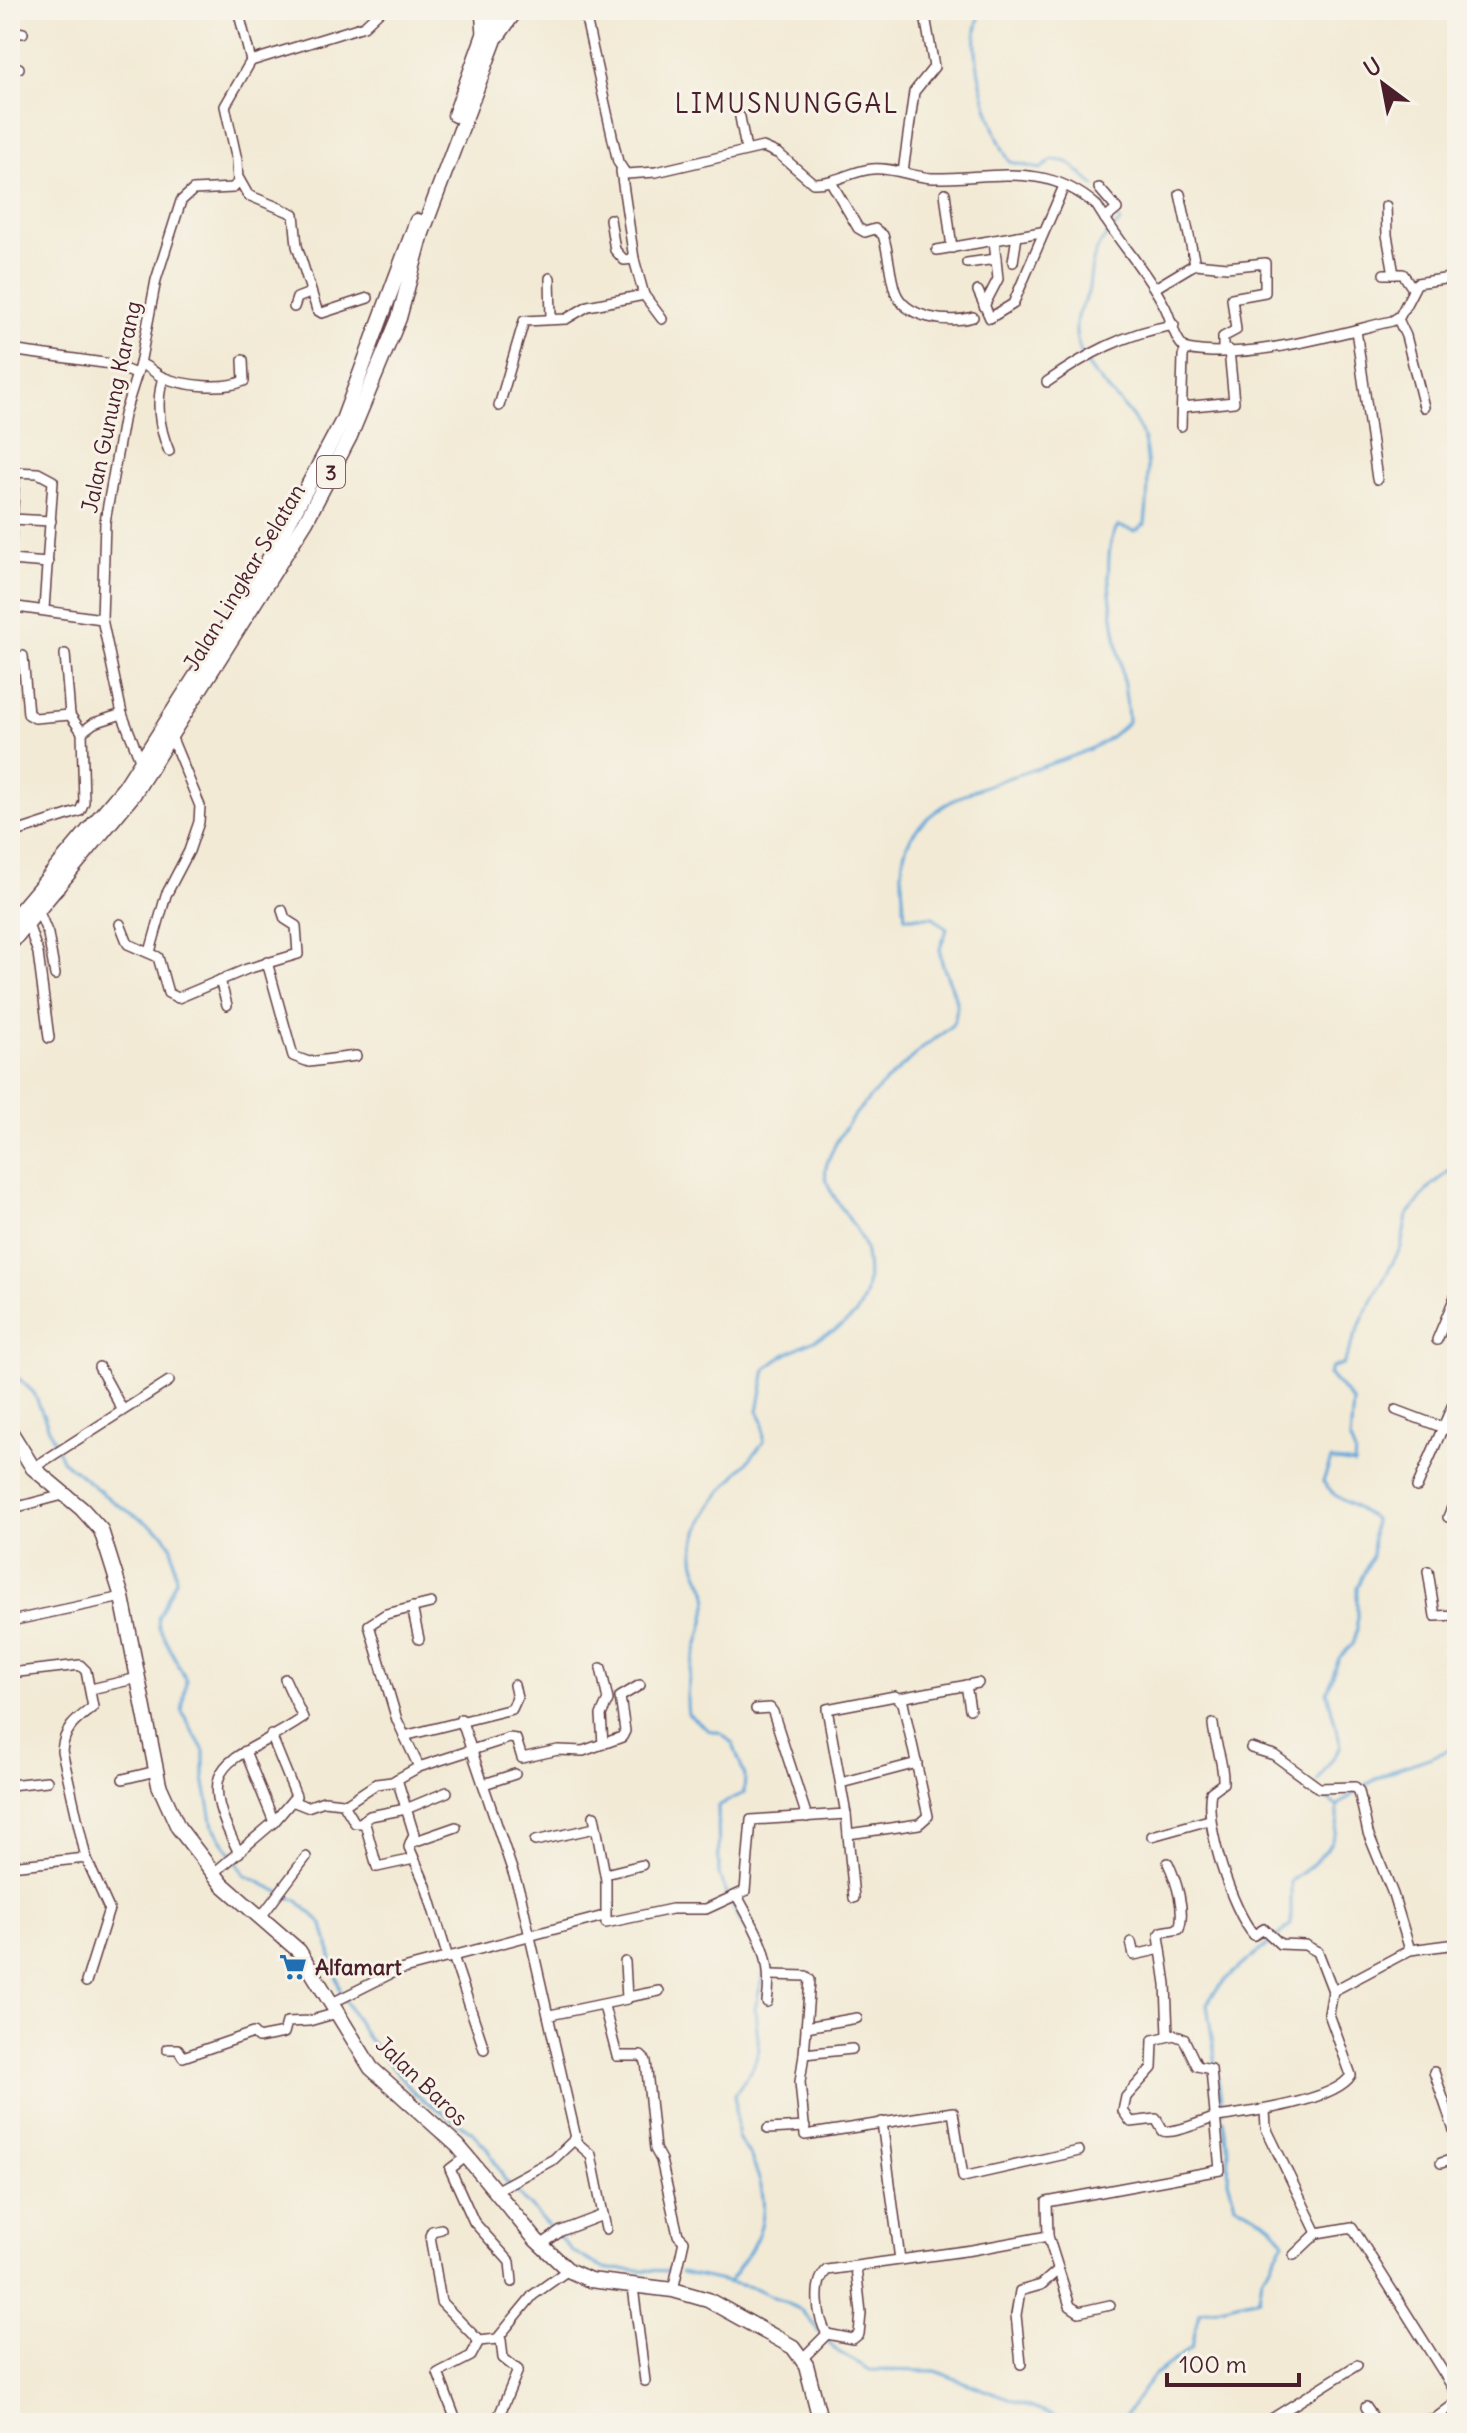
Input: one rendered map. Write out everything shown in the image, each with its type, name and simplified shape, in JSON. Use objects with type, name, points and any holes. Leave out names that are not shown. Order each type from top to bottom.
[{"type":"main road","name":"Jalan Lingkar Selatan","points":[[488,43],[493,10]]},
{"type":"main road","name":"Jalan Lingkar Selatan","points":[[10,944],[110,827],[171,736],[350,436],[399,318],[427,219],[488,43],[506,10]]},
{"type":"main road","name":"Jalan Lingkar Selatan","points":[[10,923],[85,837],[141,762],[300,518]]},
{"type":"main road","name":"Jalan Baros","points":[[10,1431],[33,1468],[82,1509],[101,1530],[122,1597],[156,1771],[165,1803],[178,1827],[213,1874],[299,1951],[336,2005],[371,2068],[503,2186],[549,2239],[568,2270],[590,2280],[633,2287],[674,2285],[708,2300],[785,2343],[803,2358]]},
{"type":"main road","points":[[803,2358],[821,2423]]},
{"type":"street","points":[[238,10],[251,61]]},
{"type":"street","points":[[368,298],[322,313],[315,308],[296,242],[294,214],[248,195],[239,179],[225,106],[251,61],[364,26],[381,10]]},
{"type":"street","points":[[480,10],[488,43]]},
{"type":"street","points":[[488,43],[519,10]]},
{"type":"street","points":[[584,10],[621,171],[634,259],[644,295],[662,319]]},
{"type":"street","points":[[903,172],[914,92],[934,67],[924,10]]},
{"type":"street","points":[[10,31],[23,33]]},
{"type":"street","points":[[740,117],[746,149]]},
{"type":"street","points":[[621,171],[634,175],[656,172],[746,149],[769,148],[806,181],[831,182],[869,169],[936,178],[1011,173],[1064,186],[1085,195],[1110,216]]},
{"type":"street","name":"Jalan Gunung Karang","points":[[141,762],[122,714],[102,619],[105,522],[120,430],[138,369],[156,280],[181,201],[193,190],[233,188],[239,179]]},
{"type":"street","points":[[831,182],[858,228],[865,232],[875,229],[883,235],[895,292],[902,301],[942,322],[973,317]]},
{"type":"street","points":[[978,291],[994,319],[1013,304],[1041,232],[1064,186]]},
{"type":"street","points":[[1099,188],[1110,216],[1174,325],[1177,340],[1186,349],[1276,346],[1398,319],[1420,281],[1457,277]]},
{"type":"street","points":[[945,193],[952,248]]},
{"type":"street","points":[[1180,194],[1195,264]]},
{"type":"street","points":[[1386,206],[1389,274],[1405,275],[1413,289]]},
{"type":"street","points":[[610,219],[617,254],[624,260],[634,259]]},
{"type":"street","points":[[937,250],[1041,232]]},
{"type":"street","points":[[1013,262],[1017,236]]},
{"type":"street","points":[[984,306],[998,279],[994,240]]},
{"type":"street","points":[[967,263],[996,259]]},
{"type":"street","points":[[1155,288],[1195,264],[1227,267],[1261,261],[1265,263],[1266,292],[1232,298],[1236,330],[1223,337],[1234,402],[1182,407]]},
{"type":"street","points":[[550,278],[551,318]]},
{"type":"street","points":[[294,307],[297,298],[310,293]]},
{"type":"street","points":[[499,406],[524,321],[566,319],[588,306],[644,295]]},
{"type":"street","points":[[1398,319],[1406,336],[1424,407]]},
{"type":"street","points":[[1047,382],[1100,348],[1142,332],[1174,325]]},
{"type":"street","points":[[1356,330],[1377,479]]},
{"type":"street","points":[[1181,426],[1183,356],[1186,349]]},
{"type":"street","points":[[10,350],[138,369],[192,384],[242,382],[245,377],[243,360]]},
{"type":"street","points":[[163,377],[158,399],[169,451]]},
{"type":"street","points":[[44,609],[48,563],[51,521],[53,481],[38,473],[12,472],[10,560],[48,563]]},
{"type":"street","points":[[12,519],[51,521]]},
{"type":"street","points":[[10,606],[102,619]]},
{"type":"street","points":[[10,834],[77,814],[84,802],[82,732],[70,715],[65,654]]},
{"type":"street","points":[[23,656],[28,714],[35,718],[70,715]]},
{"type":"street","points":[[82,732],[94,723],[122,714]]},
{"type":"street","points":[[150,952],[166,895],[189,851],[199,822],[200,806],[171,736]]},
{"type":"street","points":[[77,814],[85,837]]},
{"type":"street","points":[[120,924],[128,944],[150,952],[160,960],[167,989],[175,998],[299,952],[296,926],[285,919],[282,910]]},
{"type":"street","points":[[39,912],[48,934],[55,975]]},
{"type":"street","points":[[28,924],[38,953],[49,1038]]},
{"type":"street","points":[[267,962],[293,1056],[309,1062],[356,1056]]},
{"type":"street","points":[[220,980],[227,1005]]},
{"type":"street","points":[[1437,1340],[1457,1292]]},
{"type":"street","points":[[99,1367],[122,1409]]},
{"type":"street","points":[[33,1468],[169,1381]]},
{"type":"street","points":[[1417,1487],[1457,1395]]},
{"type":"street","points":[[1396,1410],[1457,1433]]},
{"type":"street","points":[[10,1509],[63,1495]]},
{"type":"street","points":[[1448,1517],[1457,1496]]},
{"type":"street","points":[[1428,1571],[1435,1616],[1457,1615]]},
{"type":"street","points":[[11,1621],[122,1597]]},
{"type":"street","points":[[419,1767],[383,1680],[369,1625],[386,1614],[431,1603]]},
{"type":"street","points":[[412,1607],[419,1639]]},
{"type":"street","points":[[10,1673],[84,1666],[91,1689],[93,1707],[73,1722],[64,1738],[62,1751],[86,1858],[109,1909],[86,1982]]},
{"type":"street","points":[[601,1668],[608,1700],[601,1715],[603,1744]]},
{"type":"street","points":[[91,1689],[138,1678]]},
{"type":"street","points":[[235,1856],[219,1808],[216,1785],[221,1769],[245,1751],[303,1718],[285,1679]]},
{"type":"street","points":[[854,1898],[846,1814],[827,1709],[978,1683]]},
{"type":"street","points":[[404,1736],[461,1719],[512,1709],[517,1698],[514,1685]]},
{"type":"street","points":[[292,1801],[310,1808],[328,1801],[346,1804],[373,1785],[397,1779],[419,1767],[471,1748],[513,1737],[522,1758],[558,1750],[577,1752],[603,1744],[625,1733],[620,1697],[640,1685]]},
{"type":"street","points":[[966,1685],[970,1709]]},
{"type":"street","points":[[848,1834],[924,1822],[928,1809],[900,1698]]},
{"type":"street","points":[[756,1709],[770,1708],[773,1712],[807,1817]]},
{"type":"street","points":[[461,1719],[520,1893],[550,2015],[575,2141],[591,2155],[606,2229]]},
{"type":"street","points":[[1110,2305],[1079,2312],[1066,2301],[1048,2236],[1047,2202],[1220,2170],[1219,2117],[1211,2069],[1197,2066],[1184,2039],[1168,2035],[1152,2041],[1152,2068],[1124,2101],[1125,2116],[1136,2123],[1156,2119],[1166,2132],[1219,2117],[1300,2101],[1341,2085],[1350,2078],[1329,2014],[1333,1991],[1318,1952],[1305,1945],[1276,1941],[1263,1929],[1253,1934],[1246,1924],[1215,1845],[1209,1820],[1211,1792],[1223,1783],[1222,1756],[1216,1750],[1213,1724]]},
{"type":"street","points":[[213,1874],[274,1822],[292,1801],[296,1790],[271,1735]]},
{"type":"street","points":[[1251,1748],[1274,1755],[1319,1788],[1355,1787],[1361,1793],[1368,1833],[1393,1894],[1410,1950]]},
{"type":"street","points":[[245,1751],[274,1822]]},
{"type":"street","points":[[841,1783],[917,1763]]},
{"type":"street","points":[[123,1779],[156,1771]]},
{"type":"street","points":[[484,1784],[515,1774]]},
{"type":"street","points":[[397,1779],[414,1834],[410,1843],[414,1859],[484,2049]]},
{"type":"street","points":[[10,1785],[47,1781]]},
{"type":"street","points":[[346,1804],[355,1823],[363,1823],[370,1816],[406,1809],[447,1792]]},
{"type":"street","points":[[594,1816],[605,1874],[604,1916],[606,1923],[611,1924],[665,1910],[706,1909],[745,1889],[751,1820],[846,1814]]},
{"type":"street","points":[[1152,1836],[1209,1820]]},
{"type":"street","points":[[363,1823],[377,1867],[414,1859]]},
{"type":"street","points":[[410,1843],[456,1827]]},
{"type":"street","points":[[535,1841],[595,1828]]},
{"type":"street","points":[[261,1917],[306,1857]]},
{"type":"street","points":[[10,1866],[86,1858]]},
{"type":"street","points":[[1168,1863],[1178,1893],[1182,1926],[1160,1933],[1168,2035]]},
{"type":"street","points":[[605,1874],[642,1865]]},
{"type":"street","points":[[734,1897],[764,1947],[771,1975],[767,2002]]},
{"type":"street","points":[[167,2049],[178,2049],[182,2057],[240,2036],[253,2033],[258,2038],[284,2033],[287,2022],[309,2021],[349,1994],[396,1971],[604,1916]]},
{"type":"street","points":[[1131,1942],[1133,1955],[1161,1949]]},
{"type":"street","points":[[1333,1991],[1410,1950],[1440,1949],[1457,1944]]},
{"type":"street","points":[[625,1962],[628,1997]]},
{"type":"street","points":[[771,1975],[809,1977],[800,2082],[805,2135],[953,2112],[963,2177],[1079,2151]]},
{"type":"street","points":[[550,2015],[604,2006],[659,1991]]},
{"type":"street","points":[[604,2006],[617,2056],[645,2057],[655,2149],[662,2164],[678,2235],[684,2241],[674,2285]]},
{"type":"street","points":[[806,2027],[857,2018]]},
{"type":"street","points":[[804,2054],[852,2049]]},
{"type":"street","points":[[1434,2072],[1457,2139]]},
{"type":"street","points":[[1265,2110],[1268,2133],[1317,2233]]},
{"type":"street","points":[[882,2122],[900,2260]]},
{"type":"street","points":[[768,2129],[805,2127]]},
{"type":"street","points":[[503,2186],[554,2159],[575,2141]]},
{"type":"street","points":[[467,2156],[450,2169],[474,2222],[510,2262],[512,2282]]},
{"type":"street","points":[[1441,2163],[1457,2158]]},
{"type":"street","points":[[549,2239],[603,2215]]},
{"type":"street","points":[[1294,2255],[1317,2233],[1352,2227],[1457,2394]]},
{"type":"street","points":[[441,2229],[432,2231],[430,2236],[441,2302],[479,2341]]},
{"type":"street","points":[[824,2338],[818,2315],[822,2275],[827,2270],[1048,2236]]},
{"type":"street","points":[[803,2358],[824,2338],[856,2339],[859,2334],[861,2313],[856,2267]]},
{"type":"street","points":[[497,2339],[533,2295],[568,2270]]},
{"type":"street","points":[[1021,2364],[1016,2315],[1020,2291],[1041,2285],[1058,2270]]},
{"type":"street","points":[[633,2287],[645,2381]]},
{"type":"street","points":[[479,2341],[501,2340],[503,2358],[518,2370],[496,2423]]},
{"type":"street","points":[[457,2423],[438,2373],[471,2356],[479,2341]]},
{"type":"street","points":[[1265,2423],[1357,2365]]},
{"type":"street","points":[[1413,2423],[1436,2420],[1457,2402]]},
{"type":"street","points":[[1366,2407],[1377,2423]]},
{"type":"waterway","points":[[983,10],[977,24],[977,63],[995,130],[1010,162],[1040,169],[1053,160],[1068,162],[1095,186]]},
{"type":"waterway","points":[[1115,227],[1121,222],[1116,215]]},
{"type":"waterway","points":[[728,2283],[756,2238],[763,2210],[759,2178],[738,2137],[735,2094],[753,2068],[759,2049],[755,2009],[764,1970],[759,1949],[740,1921],[719,1876],[718,1806],[744,1793],[745,1776],[733,1744],[721,1733],[708,1730],[688,1714],[688,1687],[708,1599],[694,1561],[696,1537],[710,1507],[764,1441],[763,1421],[758,1411],[766,1369],[838,1328],[852,1317],[863,1302],[868,1282],[866,1253],[857,1231],[829,1187],[826,1167],[833,1149],[867,1100],[948,1029],[956,1014],[955,996],[940,953],[947,929],[933,917],[905,917],[902,867],[910,839],[926,819],[947,804],[972,791],[1082,752],[1105,741],[1128,722],[1113,620],[1109,565],[1111,543],[1118,526],[1135,531],[1145,524],[1148,490],[1146,453],[1141,432],[1133,418],[1088,366],[1076,335],[1077,317],[1088,292],[1094,258],[1110,232]]},
{"type":"waterway","points":[[1317,1782],[1341,1746],[1327,1692],[1339,1658],[1353,1644],[1357,1630],[1357,1587],[1372,1556],[1374,1519],[1335,1495],[1323,1482],[1331,1460],[1354,1464],[1355,1453],[1350,1441],[1353,1402],[1329,1374],[1332,1367],[1343,1365],[1363,1318],[1401,1247],[1407,1216],[1431,1186],[1457,1165]]},
{"type":"waterway","points":[[10,1370],[34,1393],[62,1460],[112,1501],[163,1533],[172,1547],[176,1580],[158,1618],[159,1627],[186,1680],[182,1712],[204,1751],[204,1778],[213,1826],[245,1875],[298,1901],[323,1925],[341,1994]]},
{"type":"waterway","points":[[1337,1806],[1389,1773],[1457,1746]]},
{"type":"waterway","points":[[1223,2112],[1207,2004],[1235,1971],[1291,1924],[1291,1881],[1326,1850],[1338,1818],[1337,1806],[1313,1789]]},
{"type":"waterway","points":[[345,2000],[366,2036],[415,2094],[472,2132],[487,2148],[505,2180],[572,2251],[604,2269],[673,2271]]},
{"type":"waterway","points":[[1120,2423],[1154,2375],[1192,2347],[1199,2312],[1259,2298],[1262,2278],[1284,2242],[1269,2224],[1235,2204],[1228,2180],[1229,2151],[1223,2120]]},
{"type":"waterway","points":[[681,2272],[755,2288],[801,2310],[835,2350],[870,2370],[935,2371],[1072,2423]]},
{"type":"place","name":"Alfamart","points":[[293,1967]]},
{"type":"district","name":"LIMUSNUNGGAL","points":[[787,103]]}]
